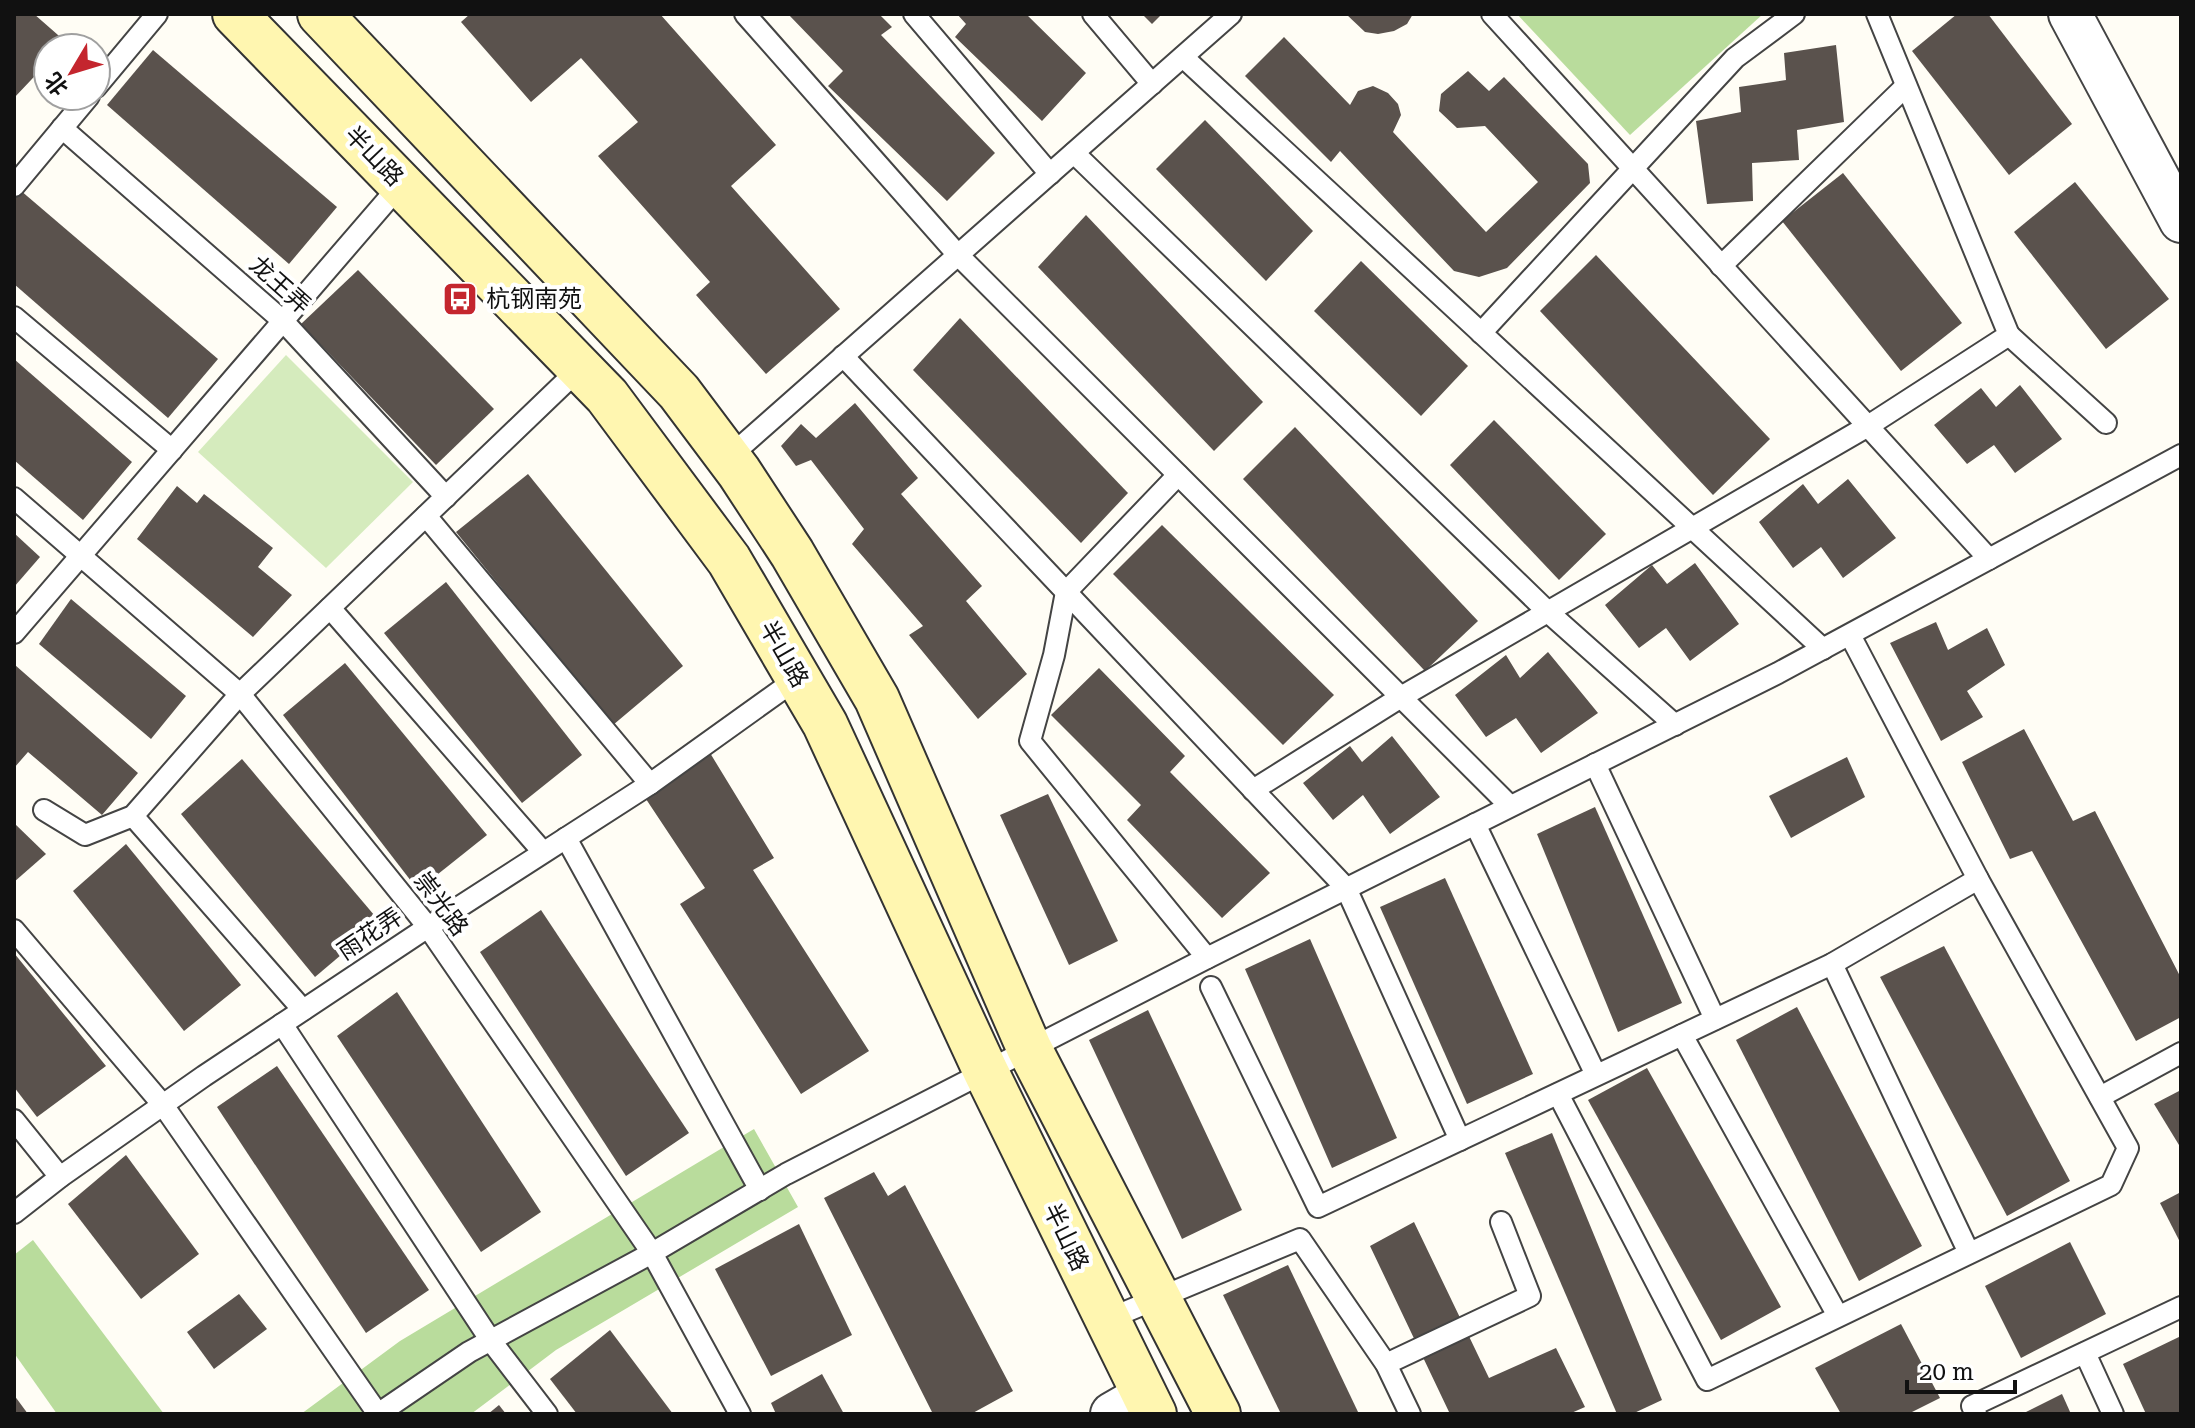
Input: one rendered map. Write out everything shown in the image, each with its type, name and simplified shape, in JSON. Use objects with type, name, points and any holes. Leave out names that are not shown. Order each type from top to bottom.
[{"type":"main road","name":"半山路","points":[[235,14],[607,396],[729,560],[825,724],[985,1070],[1106,1320],[1137,1408]]},
{"type":"main road","points":[[320,14],[669,381],[728,458],[792,553],[877,699],[1029,1048],[1218,1414]]},
{"type":"street","points":[[2070,14],[2181,221]]},
{"type":"lane","points":[[112,68],[157,14]]},
{"type":"lane","points":[[745,14],[958,255],[1510,806]]},
{"type":"lane","points":[[914,14],[1050,174]]},
{"type":"lane","points":[[1093,14],[1152,84]]},
{"type":"lane","points":[[728,458],[1231,14]]},
{"type":"lane","points":[[1492,14],[1989,559]]},
{"type":"lane","points":[[1481,333],[1735,58],[1794,14]]},
{"type":"lane","points":[[1877,14],[2009,335],[2106,423]]},
{"type":"lane","points":[[1183,57],[1823,649]]},
{"type":"lane","points":[[1721,266],[1906,86]]},
{"type":"lane","points":[[14,186],[76,112]]},
{"type":"lane","name":"龙王弄","points":[[62,128],[283,321],[446,497]]},
{"type":"lane","points":[[1074,153],[1548,612],[1675,725]]},
{"type":"lane","points":[[14,633],[401,184]]},
{"type":"lane","points":[[14,317],[172,450]]},
{"type":"lane","points":[[1253,790],[1401,697],[1868,426],[2009,335]]},
{"type":"lane","points":[[843,356],[1346,888],[1460,1140]]},
{"type":"lane","points":[[44,810],[85,835],[133,816],[240,694],[580,368]]},
{"type":"lane","points":[[14,930],[163,1105],[378,1414],[469,1352],[652,1253],[760,1190],[985,1070],[1823,649],[2181,455]]},
{"type":"lane","points":[[1178,475],[1066,592],[1054,655],[1030,741],[1207,958]]},
{"type":"lane","name":"崇光路","points":[[14,498],[240,694],[428,927],[652,1253],[740,1414]]},
{"type":"lane","points":[[426,516],[650,784]]},
{"type":"lane","points":[[330,608],[543,852]]},
{"type":"lane","points":[[1558,1094],[1707,1380],[2111,1185],[2128,1148],[1978,879],[1850,635]]},
{"type":"lane","name":"雨花弄","points":[[14,1213],[163,1105],[428,927],[650,784],[798,678]]},
{"type":"lane","points":[[1595,764],[1715,1019]]},
{"type":"lane","points":[[133,816],[303,1010]]},
{"type":"lane","points":[[1475,824],[1596,1075]]},
{"type":"lane","points":[[566,838],[760,1190]]},
{"type":"lane","points":[[1211,987],[1318,1207],[1832,964],[1978,879]]},
{"type":"lane","points":[[1832,964],[1969,1253]]},
{"type":"lane","points":[[282,1024],[491,1341],[547,1414]]},
{"type":"lane","points":[[1682,1035],[1838,1316]]},
{"type":"lane","points":[[2100,1097],[2181,1053]]},
{"type":"lane","points":[[14,1120],[60,1177]]},
{"type":"lane","points":[[1386,1364],[1530,1296],[1501,1222]]},
{"type":"lane","points":[[1106,1320],[1300,1239],[1386,1364],[1410,1414]]},
{"type":"lane","points":[[1976,1414],[1972,1406],[2181,1307]]},
{"type":"lane","points":[[2085,1353],[2113,1414]]},
{"type":"green space","points":[[1517,14],[1763,14],[1630,135]]},
{"type":"green space","points":[[286,355],[413,482],[326,568],[198,452]]},
{"type":"green space","points":[[754,1129],[798,1207],[556,1350],[471,1414],[301,1414],[400,1341]]},
{"type":"green space","points":[[33,1240],[164,1414],[57,1414],[14,1353],[14,1255]]},
{"type":"building","points":[[14,14],[34,14],[55,32],[32,32],[32,79],[14,98]]},
{"type":"building","points":[[470,14],[660,14],[776,145],[731,186],[840,309],[766,374],[696,295],[710,282],[598,156],[638,122],[581,58],[531,102],[461,22]]},
{"type":"building","points":[[788,14],[879,14],[892,27],[881,35],[995,153],[947,201],[828,86],[843,71]]},
{"type":"building","points":[[957,14],[1026,14],[1086,73],[1042,121],[955,37],[966,24]]},
{"type":"building","points":[[1142,14],[1162,14],[1152,24]]},
{"type":"building","points":[[1346,14],[1413,14],[1407,24],[1378,34],[1365,32]]},
{"type":"building","points":[[1957,14],[1988,14],[2072,124],[2009,175],[1912,51]]},
{"type":"building","points":[[1284,37],[1350,105],[1358,91],[1373,86],[1388,93],[1398,104],[1401,115],[1393,132],[1486,232],[1538,182],[1485,126],[1457,128],[1439,111],[1441,94],[1468,71],[1489,91],[1504,77],[1588,164],[1590,183],[1507,268],[1479,277],[1454,271],[1340,151],[1331,162],[1245,76]]},
{"type":"building","points":[[1836,45],[1844,122],[1797,130],[1799,160],[1752,163],[1753,201],[1707,204],[1696,121],[1741,112],[1739,87],[1786,80],[1784,53]]},
{"type":"building","points":[[153,50],[337,207],[289,264],[112,109],[112,99]]},
{"type":"building","points":[[1205,120],[1313,231],[1266,281],[1156,169]]},
{"type":"building","points":[[1843,173],[1962,323],[1901,371],[1782,221]]},
{"type":"building","points":[[2075,182],[2169,299],[2106,349],[2014,232]]},
{"type":"building","points":[[20,190],[218,359],[168,418],[14,284],[14,198]]},
{"type":"building","points":[[1086,215],[1263,402],[1214,451],[1038,267]]},
{"type":"building","points":[[1596,255],[1770,439],[1713,495],[1540,311]]},
{"type":"building","points":[[1361,261],[1468,366],[1421,416],[1314,311]]},
{"type":"building","points":[[358,270],[494,409],[436,465],[301,324]]},
{"type":"building","points":[[960,318],[1128,493],[1081,543],[913,370]]},
{"type":"building","points":[[14,359],[132,462],[83,520],[14,460]]},
{"type":"building","points":[[2020,385],[2062,439],[2015,473],[1994,445],[1967,464],[1934,425],[1981,388],[1996,407]]},
{"type":"building","points":[[855,403],[918,478],[901,494],[982,586],[966,601],[1027,674],[978,719],[909,635],[923,626],[852,544],[864,529],[811,460],[796,466],[781,446],[801,424],[816,438]]},
{"type":"building","points":[[1494,420],[1606,534],[1559,580],[1450,465]]},
{"type":"building","points":[[1295,427],[1478,621],[1425,671],[1243,479]]},
{"type":"building","points":[[528,474],[683,666],[613,725],[456,532]]},
{"type":"building","points":[[1848,479],[1896,538],[1843,578],[1821,547],[1793,568],[1759,522],[1803,484],[1818,504]]},
{"type":"building","points":[[177,486],[197,503],[204,494],[273,548],[258,567],[292,595],[253,637],[137,539]]},
{"type":"building","points":[[1162,525],[1334,695],[1283,745],[1113,574]]},
{"type":"building","points":[[14,533],[40,557],[14,587]]},
{"type":"building","points":[[1695,563],[1739,624],[1690,661],[1666,628],[1639,648],[1605,605],[1652,565],[1667,584]]},
{"type":"building","points":[[446,582],[582,755],[522,803],[384,633]]},
{"type":"building","points":[[71,599],[186,696],[151,739],[39,644]]},
{"type":"building","points":[[1936,622],[1948,650],[1987,628],[2005,665],[1967,691],[1983,717],[1941,741],[1890,643]]},
{"type":"building","points":[[1548,652],[1598,713],[1541,753],[1516,718],[1486,737],[1455,695],[1506,655],[1520,678]]},
{"type":"building","points":[[345,663],[487,835],[418,890],[283,715]]},
{"type":"building","points":[[15,665],[138,773],[102,815],[28,752],[14,768]]},
{"type":"building","points":[[1099,668],[1185,756],[1170,772],[1270,873],[1222,918],[1127,820],[1141,805],[1051,715]]},
{"type":"building","points":[[2024,729],[2073,821],[2095,811],[2181,978],[2181,1017],[2136,1041],[2032,851],[2010,859],[1962,762]]},
{"type":"building","points":[[1392,736],[1440,797],[1390,834],[1363,795],[1333,820],[1303,783],[1350,746],[1362,762]]},
{"type":"building","points":[[707,748],[774,858],[753,870],[869,1051],[801,1094],[680,904],[705,888],[642,793]]},
{"type":"building","points":[[1847,757],[1865,797],[1791,838],[1769,796]]},
{"type":"building","points":[[242,759],[380,922],[315,977],[181,814]]},
{"type":"building","points":[[1048,794],[1118,941],[1069,965],[1000,815]]},
{"type":"building","points":[[1595,807],[1682,1003],[1618,1032],[1537,834]]},
{"type":"building","points":[[14,823],[46,854],[14,882]]},
{"type":"building","points":[[126,844],[241,985],[184,1031],[73,891]]},
{"type":"building","points":[[1445,878],[1533,1074],[1467,1104],[1380,907]]},
{"type":"building","points":[[541,910],[689,1133],[626,1176],[480,952]]},
{"type":"building","points":[[1310,939],[1397,1138],[1332,1168],[1245,969]]},
{"type":"building","points":[[1944,946],[2070,1181],[2007,1216],[1880,977]]},
{"type":"building","points":[[14,953],[106,1066],[37,1117],[14,1087]]},
{"type":"building","points":[[397,992],[541,1212],[481,1252],[337,1036]]},
{"type":"building","points":[[1797,1007],[1922,1246],[1859,1281],[1736,1040]]},
{"type":"building","points":[[1148,1010],[1242,1210],[1182,1239],[1089,1040]]},
{"type":"building","points":[[277,1066],[429,1290],[366,1333],[217,1107]]},
{"type":"building","points":[[1647,1068],[1781,1307],[1721,1340],[1588,1100]]},
{"type":"building","points":[[2181,1090],[2181,1144],[2179,1145],[2154,1104]]},
{"type":"building","points":[[1552,1133],[1662,1400],[1632,1414],[1617,1414],[1505,1153]]},
{"type":"building","points":[[126,1155],[199,1254],[141,1299],[68,1204]]},
{"type":"building","points":[[874,1172],[888,1196],[905,1185],[1013,1391],[971,1414],[933,1414],[824,1198]]},
{"type":"building","points":[[2181,1192],[2181,1244],[2160,1203]]},
{"type":"building","points":[[1414,1222],[1489,1378],[1556,1348],[1585,1407],[1569,1414],[1450,1414],[1370,1246]]},
{"type":"building","points":[[799,1224],[852,1335],[771,1376],[715,1269]]},
{"type":"building","points":[[2070,1242],[2106,1314],[2021,1358],[1985,1286]]},
{"type":"building","points":[[1288,1265],[1359,1414],[1281,1414],[1223,1295]]},
{"type":"building","points":[[239,1294],[267,1329],[214,1369],[187,1332]]},
{"type":"building","points":[[1901,1324],[1940,1398],[1908,1414],[1841,1414],[1815,1368]]},
{"type":"building","points":[[610,1330],[673,1414],[577,1414],[550,1379]]},
{"type":"building","points":[[2181,1336],[2181,1414],[2146,1414],[2123,1364]]},
{"type":"building","points":[[822,1374],[844,1414],[776,1414],[771,1403]]},
{"type":"building","points":[[2062,1394],[2071,1414],[2022,1414]]},
{"type":"building","points":[[14,1395],[28,1414],[14,1414]]},
{"type":"building","points":[[499,1405],[506,1414],[488,1414]]},
{"type":"place","name":"杭钢南苑","points":[[460,299]]}]
